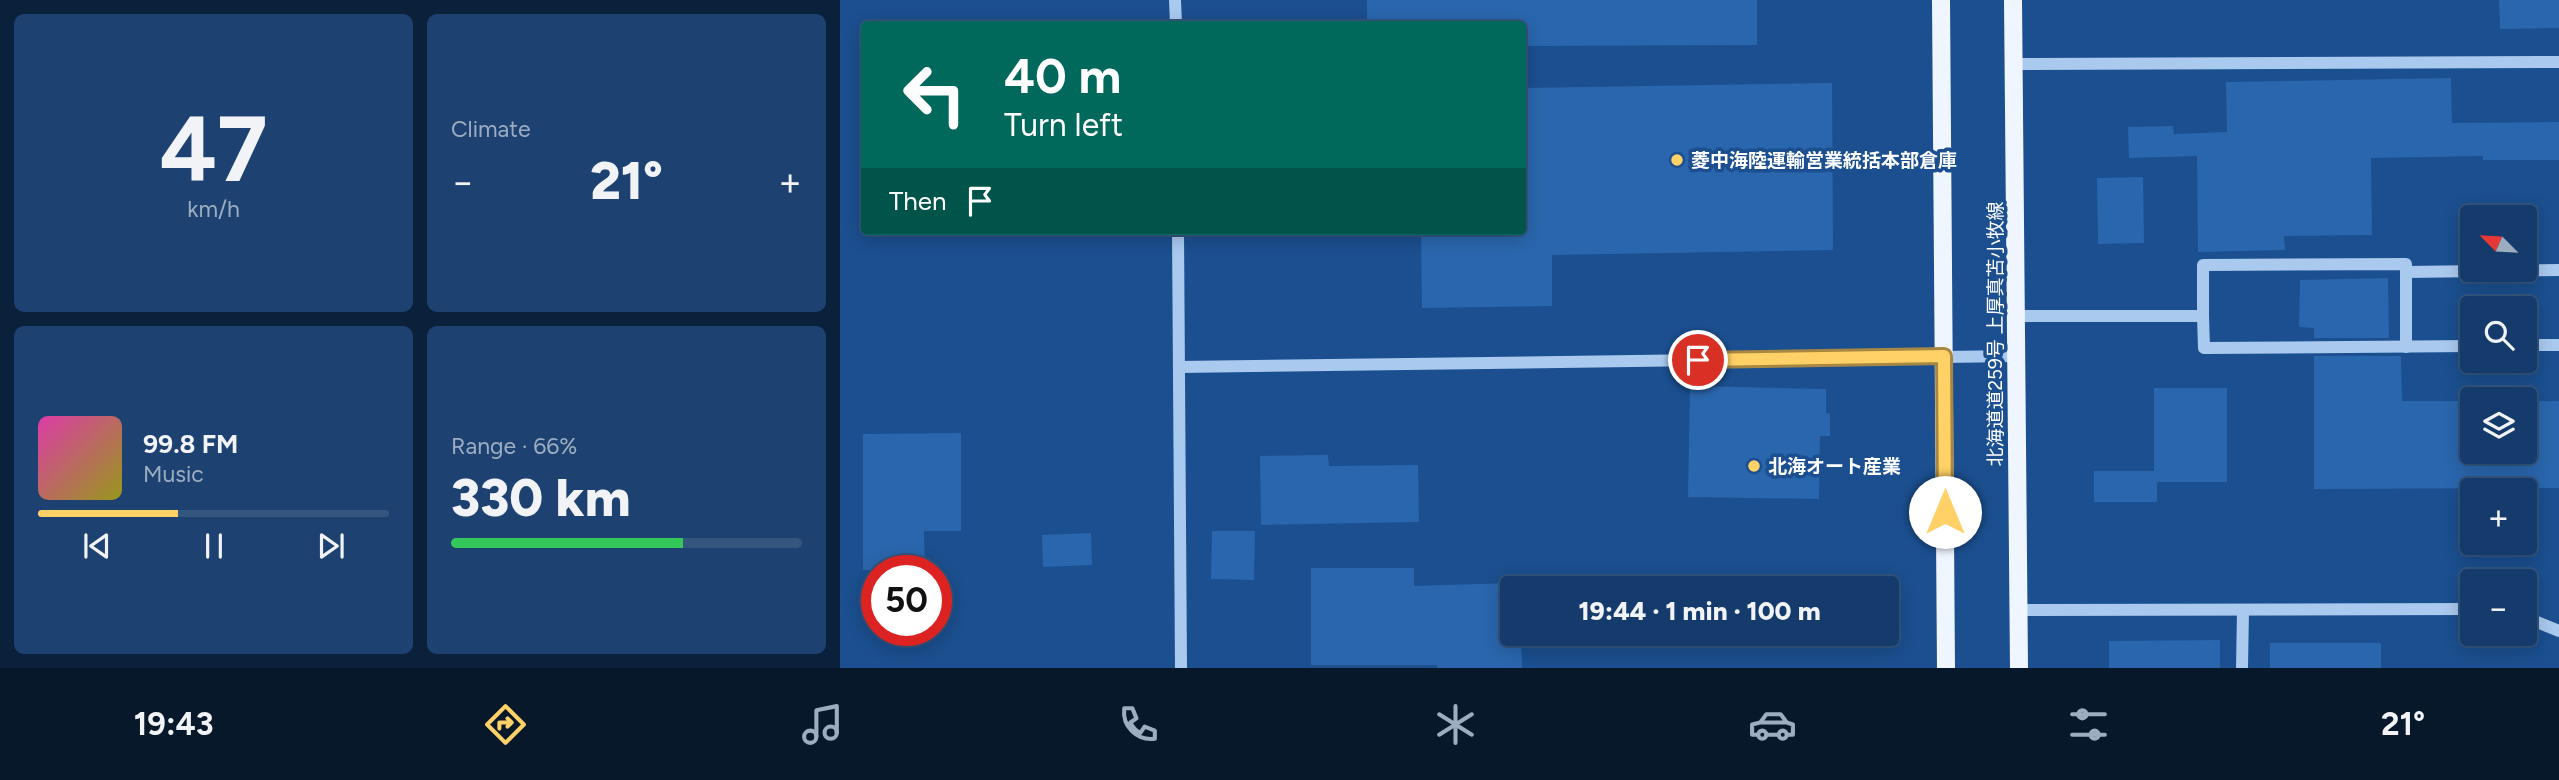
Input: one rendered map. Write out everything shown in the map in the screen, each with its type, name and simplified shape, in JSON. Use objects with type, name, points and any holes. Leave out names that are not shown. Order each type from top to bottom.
[{"type":"main road","points":[[1941,0],[1946,668]]},
{"type":"main road","name":"北海道道259号 上厚真苫小牧線","points":[[2013,0],[2019,668]]},
{"type":"street","points":[[1175,0],[1176,21]]},
{"type":"street","points":[[2014,64],[2559,62]]},
{"type":"street","points":[[1178,235],[1181,668]]},
{"type":"street","points":[[2406,346],[2406,264],[2203,265],[2204,348],[2460,346]]},
{"type":"street","points":[[2406,272],[2559,270]]},
{"type":"street","points":[[2015,316],[2203,316]]},
{"type":"street","points":[[2537,345],[2559,345]]},
{"type":"street","points":[[1179,367],[2016,356]]},
{"type":"street","points":[[2018,610],[2460,609]]},
{"type":"street","points":[[2242,610],[2242,668]]},
{"type":"street","points":[[2537,622],[2559,631]]},
{"type":"building","points":[[1367,0],[1757,0],[1757,45],[1526,46],[1526,21],[1367,21]]},
{"type":"building","points":[[2499,0],[2559,0],[2559,28],[2500,29]]},
{"type":"building","points":[[2451,78],[2452,123],[2559,122],[2559,160],[2483,160],[2483,156],[2371,158],[2372,235],[2284,236],[2285,250],[2198,252],[2197,156],[2129,158],[2128,127],[2173,126],[2174,134],[2227,132],[2226,82]]},
{"type":"building","name":"菱中海陸運輸営業統括本部倉庫","points":[[1832,83],[1833,250],[1552,255],[1552,306],[1422,308],[1421,235],[1526,235],[1526,88]]},
{"type":"building","points":[[2143,177],[2144,243],[2098,244],[2097,178]]},
{"type":"building","points":[[2388,278],[2389,338],[2314,338],[2314,328],[2299,327],[2300,280]]},
{"type":"building","points":[[2314,356],[2401,356],[2402,401],[2460,401],[2460,464],[2537,464],[2537,401],[2559,401],[2559,488],[2537,488],[2537,478],[2460,478],[2460,488],[2314,489]]},
{"type":"building","name":"北海オート産業","points":[[1690,386],[1826,389],[1830,436],[1820,436],[1819,499],[1688,497]]},
{"type":"building","points":[[2154,388],[2227,388],[2227,482],[2157,482],[2157,502],[2094,502],[2094,471],[2154,471]]},
{"type":"building","points":[[961,433],[961,531],[924,531],[925,555],[863,555],[863,434]]},
{"type":"building","points":[[1328,455],[1329,466],[1418,465],[1419,522],[1261,525],[1260,456]]},
{"type":"building","points":[[1212,531],[1255,531],[1254,580],[1211,579]]},
{"type":"building","points":[[1091,533],[1092,565],[1043,567],[1042,535]]},
{"type":"building","points":[[1311,568],[1414,568],[1414,586],[1500,583],[1500,646],[1521,646],[1522,668],[1311,665]]},
{"type":"building","points":[[2220,640],[2220,668],[2109,668],[2109,641]]},
{"type":"building","points":[[2270,643],[2381,643],[2381,668],[2270,668]]},
{"type":"place","name":"菱中海陸運輸営業統括本部倉庫","points":[[1677,160]]},
{"type":"place","name":"北海オート産業","points":[[1754,466]]},
{"type":"route","points":[[1698,360],[1944,356],[1945,512]]}]
